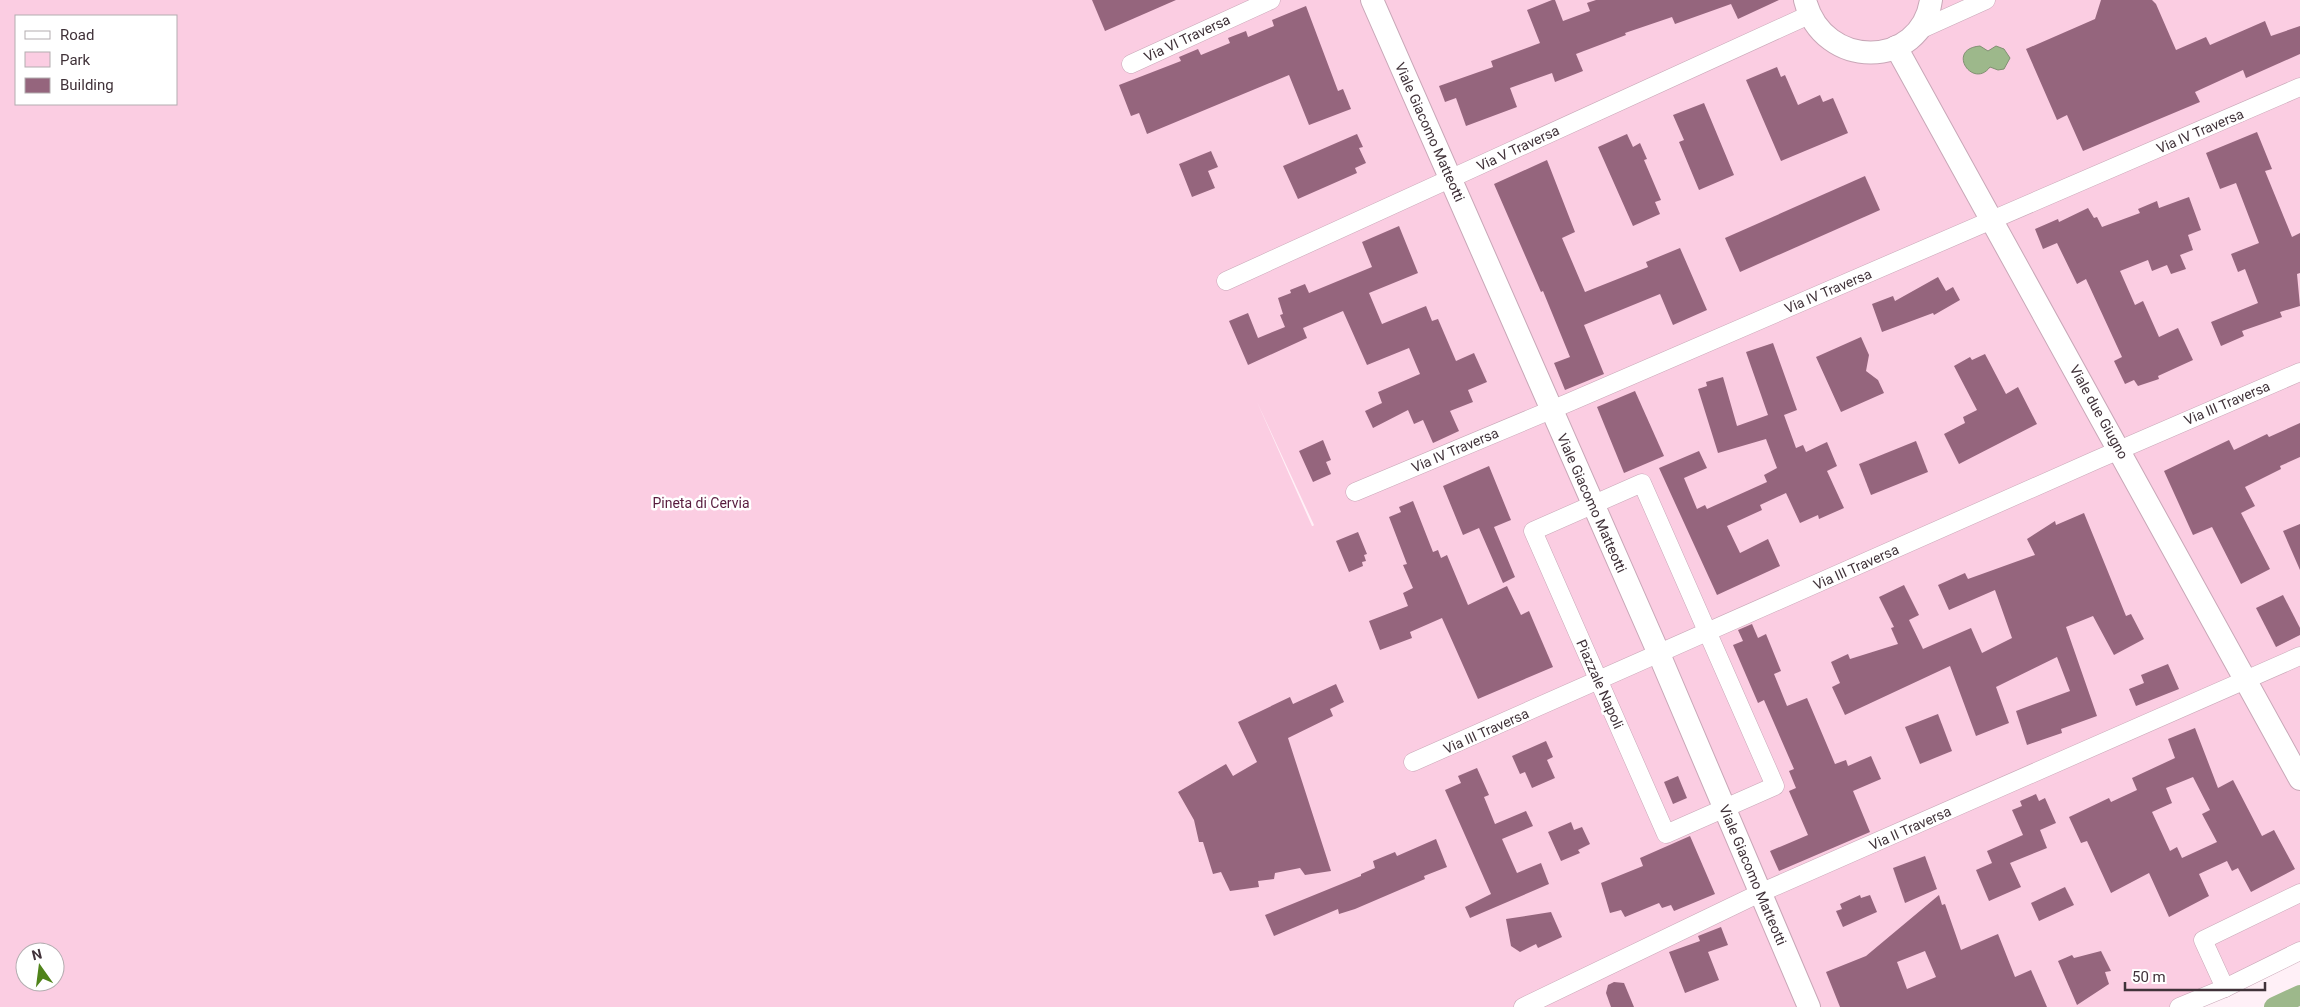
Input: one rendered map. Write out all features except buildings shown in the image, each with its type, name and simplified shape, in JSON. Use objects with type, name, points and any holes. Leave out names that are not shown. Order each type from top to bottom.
[{"type":"street","name":"Via VI Traversa","points":[[1131,64],[1271,0]]},
{"type":"street","name":"Viale Giacomo Matteotti","points":[[1372,0],[1659,654],[1810,1007]]},
{"type":"street","points":[[1915,32],[1924,20],[1930,0]]},
{"type":"street","points":[[1807,7],[1826,38],[1852,51],[1874,52],[1896,47],[1915,32],[1986,0]]},
{"type":"street","name":"Via V Traversa","points":[[1226,281],[1451,179],[1807,7]]},
{"type":"street","name":"Viale due Giugno","points":[[1896,47],[2300,779]]},
{"type":"street","name":"Via IV Traversa","points":[[1355,492],[1552,410],[2300,88]]},
{"type":"street","name":"Via III Traversa","points":[[1414,762],[2300,372]]},
{"type":"street","name":"Piazzale Napoli","points":[[1642,483],[1708,633],[1775,786],[1666,834],[1533,531],[1642,483]]},
{"type":"street","name":"Via II Traversa","points":[[1524,1007],[1760,893],[2300,656]]},
{"type":"street","points":[[2225,988],[2203,940],[2300,893]]},
{"type":"street","points":[[2179,1007],[2225,988],[2300,951]]},
{"type":"green space","name":"Pineta di Cervia","points":[[0,0],[2300,0],[2300,952],[2182,1007],[0,1007]],"holes":[[[1257,402],[1314,525],[1312,526]]]},
{"type":"shaded area","points":[[1980,46],[1988,51],[1996,46],[2004,49],[2010,58],[2004,69],[1998,70],[1990,67],[1983,73],[1976,74],[1970,71],[1963,60],[1964,54],[1970,49]]},
{"type":"waterway","points":[[2274,1007],[2300,995]]}]
